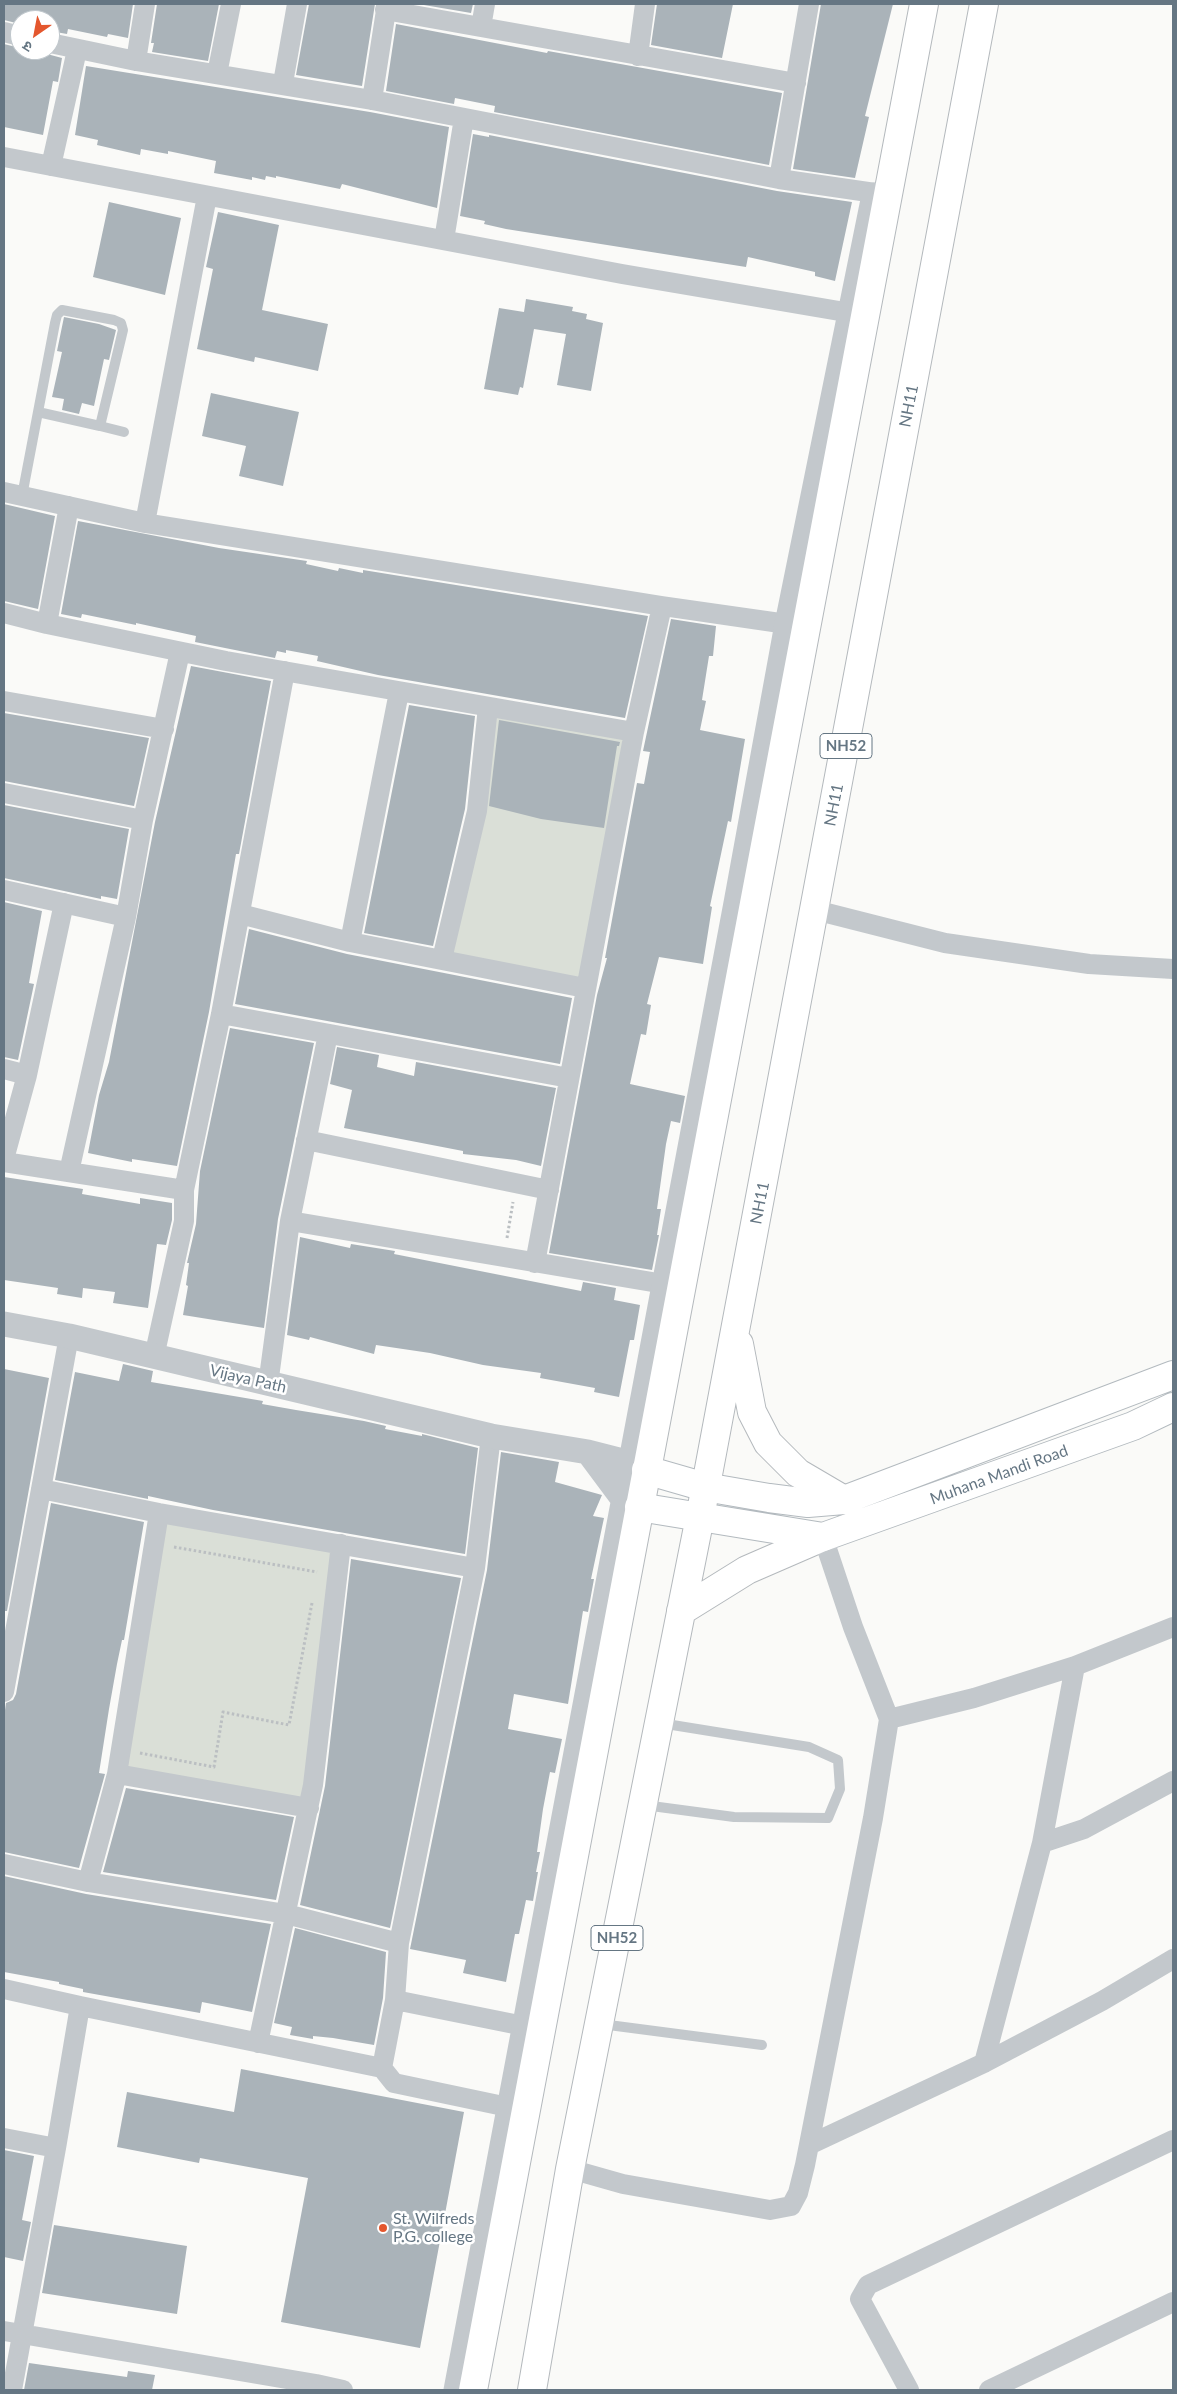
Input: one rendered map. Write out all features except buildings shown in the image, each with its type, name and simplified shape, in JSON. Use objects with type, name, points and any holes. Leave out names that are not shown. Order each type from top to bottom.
[{"type":"main road","points":[[473,2390],[631,1503],[924,4]]},
{"type":"main road","name":"NH11","points":[[705,1487],[736,1331],[984,4]]},
{"type":"main road","points":[[736,1331],[752,1412],[768,1443],[798,1473],[844,1500]]},
{"type":"main road","points":[[638,1467],[705,1487],[808,1503],[844,1500],[1173,1375]]},
{"type":"main road","name":"Muhana Mandi Road","points":[[681,1611],[748,1570],[823,1538],[1133,1426],[1173,1407]]},
{"type":"main road","name":"NH52","points":[[532,2390],[570,2169],[660,1723],[705,1487]]},
{"type":"main road","points":[[631,1503],[823,1538]]},
{"type":"street","points":[[136,61],[145,4]]},
{"type":"street","points":[[217,74],[231,4]]},
{"type":"street","points":[[283,84],[297,4]]},
{"type":"street","points":[[480,27],[485,4]]},
{"type":"street","points":[[638,56],[645,4]]},
{"type":"street","points":[[779,179],[809,4]]},
{"type":"street","points":[[638,1467],[664,1284],[787,624],[875,193],[910,4]]},
{"type":"street","points":[[372,100],[386,7],[480,27],[796,83]]},
{"type":"street","points":[[60,46],[136,61],[372,100],[779,179],[875,193]]},
{"type":"street","points":[[51,166],[77,50]]},
{"type":"street","points":[[444,240],[464,118]]},
{"type":"street","points":[[4,157],[622,274],[851,313]]},
{"type":"street","points":[[145,522],[207,196]]},
{"type":"street","points":[[13,494],[145,522],[662,606],[787,624]]},
{"type":"street","points":[[47,624],[69,506]]},
{"type":"street","points":[[535,1263],[634,732],[662,606]]},
{"type":"street","points":[[4,613],[180,652],[398,692],[634,732]]},
{"type":"street","points":[[69,1172],[126,917],[143,820],[180,652]]},
{"type":"street","points":[[154,1357],[184,1221],[184,1190],[221,1014],[285,671]]},
{"type":"street","points":[[350,942],[398,692]]},
{"type":"street","points":[[4,701],[164,729]]},
{"type":"street","points":[[442,959],[477,810],[488,707]]},
{"type":"street","points":[[4,793],[143,820]]},
{"type":"street","points":[[4,890],[126,917]]},
{"type":"street","points":[[64,903],[27,1075],[4,1160],[184,1190]]},
{"type":"street","points":[[815,910],[945,943],[1089,964],[1173,968]]},
{"type":"street","points":[[240,914],[350,942],[585,988]]},
{"type":"street","points":[[221,1014],[569,1078]]},
{"type":"street","points":[[268,1385],[290,1221],[328,1034]]},
{"type":"street","points":[[4,1069],[27,1075]]},
{"type":"street","points":[[306,1140],[549,1190]]},
{"type":"street","points":[[290,1221],[664,1284]]},
{"type":"street","name":"Vijaya Path","points":[[4,1324],[70,1336],[268,1385],[491,1436],[588,1452],[638,1467]]},
{"type":"street","points":[[4,1692],[70,1336]]},
{"type":"street","points":[[382,2068],[395,2000],[399,1944],[475,1568],[491,1436]]},
{"type":"street","points":[[456,2390],[508,2107],[631,1503],[588,1452]]},
{"type":"street","points":[[42,1490],[158,1514],[475,1568]]},
{"type":"street","points":[[88,1882],[117,1774],[158,1514]]},
{"type":"street","points":[[570,2169],[623,2184],[770,2210],[791,2206],[798,2193],[873,1818],[889,1719],[853,1627],[823,1538]]},
{"type":"street","points":[[258,2043],[309,1808],[341,1544]]},
{"type":"street","points":[[889,1719],[974,1698],[1075,1666],[1173,1627]]},
{"type":"street","points":[[984,2063],[1042,1843],[1075,1666]]},
{"type":"street","points":[[117,1774],[309,1808]]},
{"type":"street","points":[[1042,1843],[1084,1829],[1171,1787]]},
{"type":"street","points":[[4,1864],[88,1882],[286,1914],[399,1944]]},
{"type":"street","points":[[809,2145],[984,2063],[1102,2001],[1173,1959]]},
{"type":"street","points":[[4,1989],[382,2068],[394,2083],[508,2107]]},
{"type":"street","points":[[395,2000],[524,2026]]},
{"type":"street","points":[[12,2390],[24,2334],[80,2006]]},
{"type":"street","points":[[4,2138],[56,2148]]},
{"type":"street","points":[[909,2390],[860,2299],[868,2285],[1173,2140]]},
{"type":"street","points":[[989,2390],[1173,2302]]},
{"type":"street","points":[[4,2330],[316,2387],[344,2390]]},
{"type":"lane","points":[[13,494],[38,412],[57,315],[62,310],[121,323],[123,330],[100,426]]},
{"type":"lane","points":[[38,412],[124,432]]},
{"type":"lane","points":[[643,1805],[734,1816],[828,1818],[840,1789],[838,1760],[809,1747],[660,1723]]},
{"type":"lane","points":[[600,2024],[762,2045]]},
{"type":"path","points":[[506,1247],[514,1197]]},
{"type":"path","points":[[174,1547],[318,1572],[316,1582]]},
{"type":"path","points":[[132,1752],[214,1768],[223,1712],[289,1725],[312,1601]]},
{"type":"shaded area","points":[[488,707],[634,732],[585,988],[442,959]]},
{"type":"shaded area","points":[[159,1513],[341,1544],[309,1808],[117,1774]]},
{"type":"place","name":"St. Wilfreds P.G. college","points":[[383,2228]]}]
